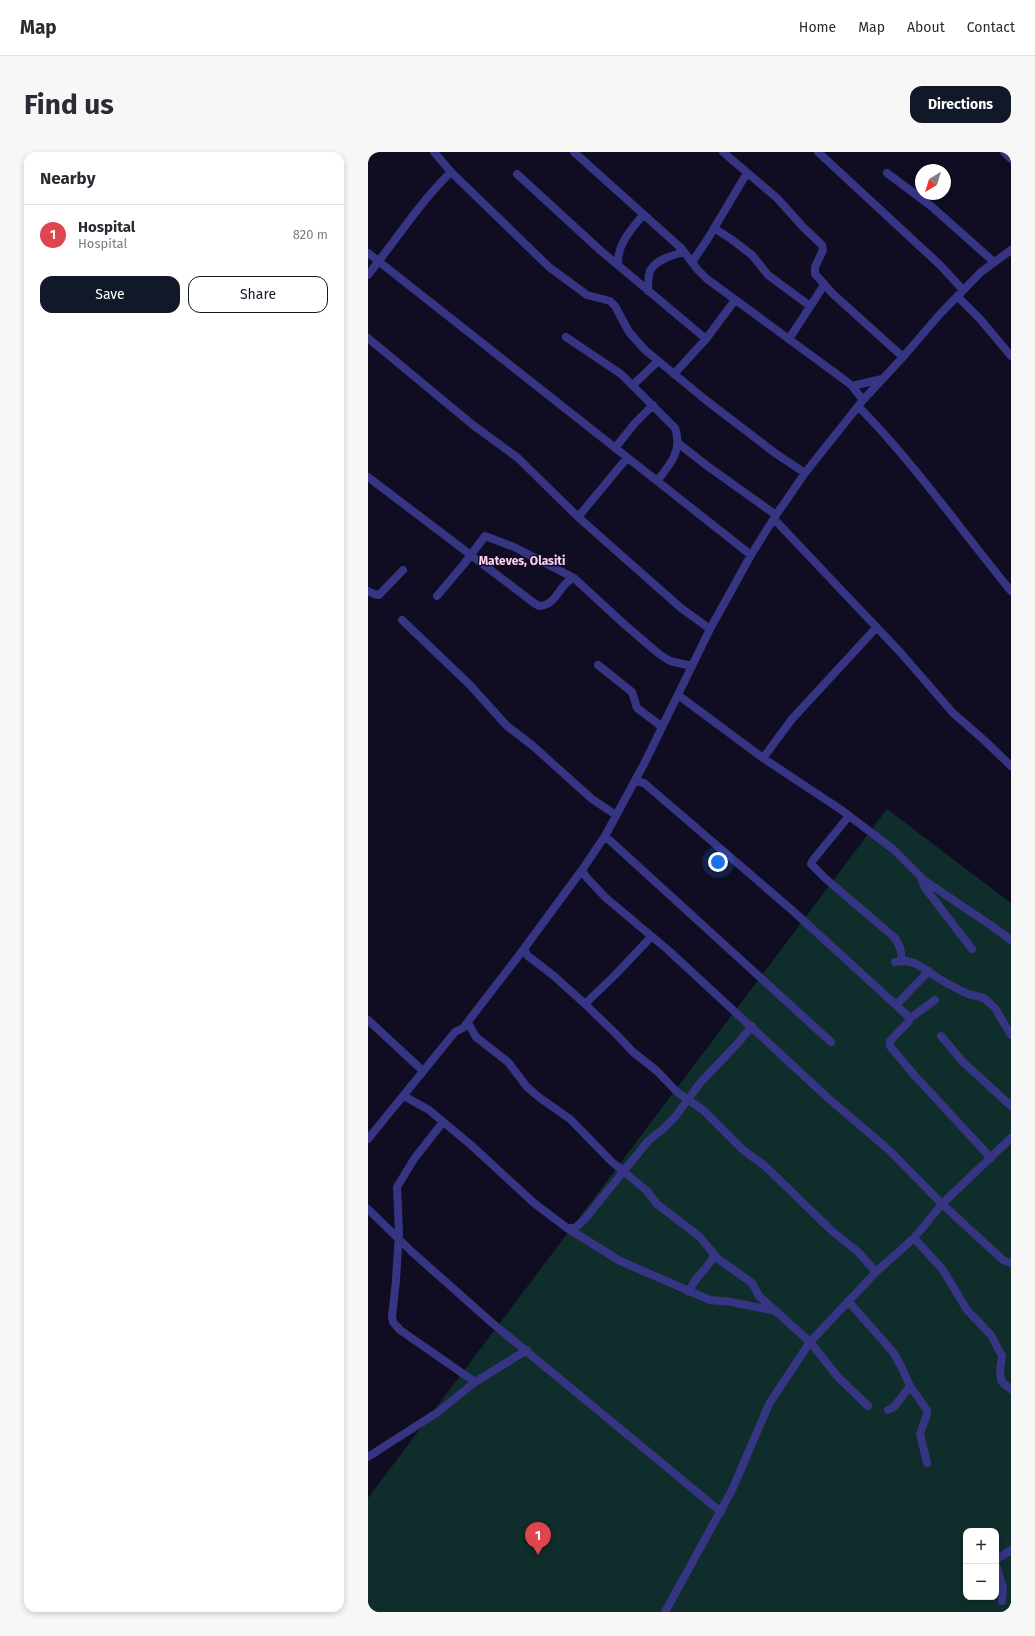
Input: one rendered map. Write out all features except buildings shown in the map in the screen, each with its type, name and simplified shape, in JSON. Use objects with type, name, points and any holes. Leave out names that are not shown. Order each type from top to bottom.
[{"type":"street","points":[[434,152],[451,172],[564,280],[587,295],[610,301],[615,306],[629,332],[637,342],[658,361],[707,402],[805,473]]},
{"type":"street","points":[[574,152],[684,252],[707,279],[789,338],[852,386],[860,403],[940,500],[1011,591]]},
{"type":"street","points":[[723,152],[747,172],[756,182],[777,198],[803,227],[822,244],[823,250],[814,272],[824,285],[903,357]]},
{"type":"street","points":[[818,152],[940,265],[980,319],[1011,356]]},
{"type":"street","points":[[1004,152],[1011,159]]},
{"type":"street","points":[[368,276],[432,193],[451,172]]},
{"type":"street","points":[[692,262],[747,172]]},
{"type":"street","points":[[887,173],[931,206],[994,262]]},
{"type":"street","points":[[517,174],[590,242],[618,264],[706,340]]},
{"type":"street","points":[[618,264],[617,255],[620,247],[643,216]]},
{"type":"street","points":[[714,228],[732,239],[752,255],[768,275],[810,306]]},
{"type":"street","points":[[368,1140],[455,1032],[463,1028],[468,1022],[524,950],[582,870],[604,836],[635,781],[710,629],[751,555],[805,473],[860,403],[960,293],[994,262],[1011,250]]},
{"type":"street","points":[[648,291],[651,269],[659,262],[684,252]]},
{"type":"street","points":[[368,253],[751,555]]},
{"type":"street","points":[[789,338],[824,285]]},
{"type":"street","points":[[674,374],[706,340],[736,300]]},
{"type":"street","points":[[566,337],[613,367],[675,428],[678,434],[676,453],[657,481]]},
{"type":"street","points":[[368,338],[473,425],[518,458],[578,517],[682,608],[710,629]]},
{"type":"street","points":[[633,385],[658,361]]},
{"type":"street","points":[[852,386],[883,379]]},
{"type":"street","points":[[615,448],[652,405]]},
{"type":"street","points":[[678,443],[775,517],[876,628],[910,663],[953,713],[989,744],[1011,766]]},
{"type":"street","points":[[578,517],[627,458]]},
{"type":"street","points":[[368,477],[539,606],[549,603],[566,582],[574,578]]},
{"type":"street","points":[[437,596],[483,538],[487,536],[498,542],[519,549],[574,578],[655,650],[670,661],[692,666]]},
{"type":"street","points":[[368,590],[379,595],[403,570]]},
{"type":"street","points":[[402,620],[469,684],[504,723],[533,746],[592,799],[616,815]]},
{"type":"street","points":[[763,758],[792,719],[876,628]]},
{"type":"street","points":[[598,665],[632,692],[634,694],[635,706],[661,726]]},
{"type":"street","points":[[678,695],[763,758],[849,816],[893,849],[920,877],[1011,940]]},
{"type":"street","points":[[635,781],[644,783],[803,919],[896,1005],[909,1019]]},
{"type":"street","points":[[849,816],[811,864],[826,879],[894,937],[899,943],[902,951],[898,961],[915,963],[946,983],[968,994],[984,998],[994,1008],[1011,1034]]},
{"type":"street","points":[[604,836],[831,1042]]},
{"type":"street","points":[[582,870],[587,878],[606,898],[668,950],[752,1026],[828,1098],[890,1151],[942,1204],[1003,1260],[1011,1263]]},
{"type":"street","points":[[920,877],[925,888],[972,949]]},
{"type":"street","points":[[584,1004],[616,974],[651,937]]},
{"type":"street","points":[[524,950],[528,956],[554,976],[633,1052],[650,1064],[677,1092],[703,1110],[737,1145],[765,1166],[832,1231],[858,1251],[876,1272]]},
{"type":"street","points":[[896,1005],[929,971]]},
{"type":"street","points":[[935,1000],[909,1019],[890,1041],[890,1046],[915,1076],[991,1158]]},
{"type":"street","points":[[368,1020],[423,1071]]},
{"type":"street","points":[[468,1022],[476,1037],[508,1062],[527,1087],[570,1119],[612,1161],[647,1191],[657,1204],[700,1237],[714,1255],[731,1270],[747,1278],[752,1283],[759,1296],[810,1342],[838,1377],[868,1406]]},
{"type":"street","points":[[567,1228],[579,1226],[648,1141],[669,1124],[700,1083],[752,1026]]},
{"type":"street","points":[[941,1036],[963,1062],[1011,1106]]},
{"type":"street","points":[[404,1096],[419,1104],[471,1145],[534,1203],[567,1228],[620,1261],[710,1300],[731,1302],[776,1311]]},
{"type":"street","points":[[443,1122],[414,1159],[397,1187],[400,1221],[392,1317],[393,1322],[400,1330],[475,1382]]},
{"type":"street","points":[[665,1612],[721,1512],[742,1468],[769,1404],[810,1342],[876,1272],[914,1238],[942,1204],[1011,1138]]},
{"type":"street","points":[[368,1209],[482,1313],[558,1378],[721,1512]]},
{"type":"street","points":[[914,1238],[942,1270],[968,1310],[991,1335],[1002,1356],[1000,1370],[1001,1380],[1011,1389]]},
{"type":"street","points":[[689,1292],[692,1284],[711,1262],[714,1255]]},
{"type":"street","points":[[848,1302],[892,1352],[902,1368],[910,1386],[927,1412],[920,1434],[927,1463]]},
{"type":"street","points":[[368,1457],[438,1412],[475,1382],[527,1350]]},
{"type":"street","points":[[888,1410],[894,1407],[910,1386]]},
{"type":"street","points":[[999,1558],[1011,1550]]},
{"type":"street","points":[[999,1575],[1003,1588],[1002,1601]]},
{"type":"green space","points":[[887,809],[1011,903],[1011,1612],[368,1612],[368,1498]]},
{"type":"place","name":"Hospital","points":[[538,1555]]},
{"type":"district","name":"Mateves, Olasiti","points":[[522,561]]}]
